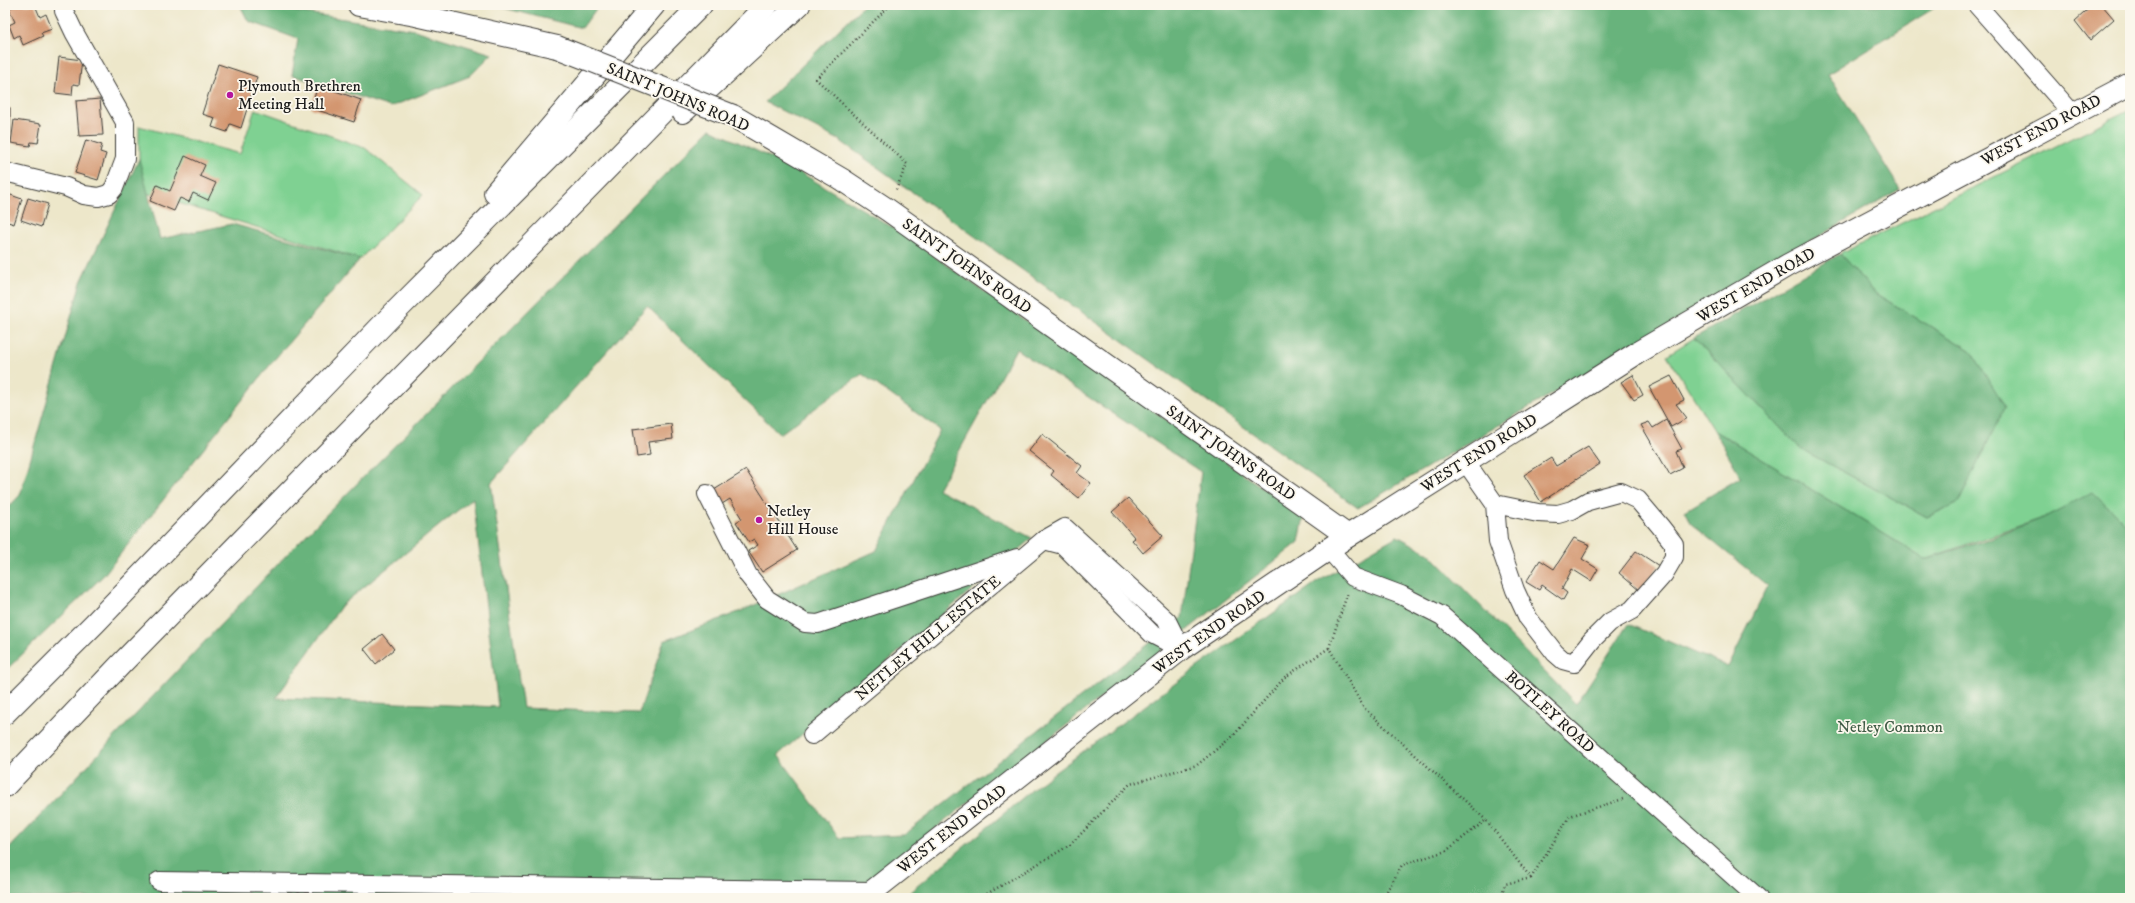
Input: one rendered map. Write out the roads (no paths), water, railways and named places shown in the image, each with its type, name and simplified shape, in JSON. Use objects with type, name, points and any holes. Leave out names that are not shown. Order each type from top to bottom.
[{"type":"main road","name":"SAINT JOHNS ROAD","points":[[359,5],[416,15],[557,48],[733,116],[841,179],[888,210],[1348,536]]},
{"type":"main road","points":[[394,313],[654,5]]},
{"type":"main road","points":[[5,713],[394,313],[701,5]]},
{"type":"main road","points":[[5,786],[128,657],[767,5]]},
{"type":"main road","points":[[496,283],[799,5]]},
{"type":"main road","name":"WEST END ROAD","points":[[868,894],[1181,649],[1328,548],[1637,353],[1788,265],[2072,113],[2130,84]]},
{"type":"street","points":[[5,172],[66,187],[84,195],[98,197],[109,194],[114,188],[125,159],[125,122],[74,32],[64,11],[64,5]]},
{"type":"street","points":[[1977,5],[2072,113]]},
{"type":"street","points":[[1465,462],[1495,504],[1498,541],[1515,590],[1528,618],[1555,654],[1563,660],[1574,663],[1592,640],[1610,622],[1632,610],[1664,574],[1674,557],[1674,544],[1638,500],[1621,492],[1588,501],[1572,510],[1558,514],[1538,513],[1495,504]]},
{"type":"street","points":[[706,494],[748,575],[767,599],[805,623],[818,624],[1028,554]]},
{"type":"street","name":"NETLEY HILL ESTATE","points":[[812,735],[1044,540],[1063,545],[1152,634],[1181,649]]},
{"type":"street","name":"BOTLEY ROAD","points":[[1328,548],[1353,577],[1401,595],[1442,616],[1758,898]]},
{"type":"street","points":[[159,881],[868,894]]},
{"type":"place","name":"Plymouth Brethren Meeting Hall","points":[[230,95]]},
{"type":"place","name":"Netley Hill House","points":[[759,520]]},
{"type":"park label","name":"Netley Common","points":[[1890,727]]}]
